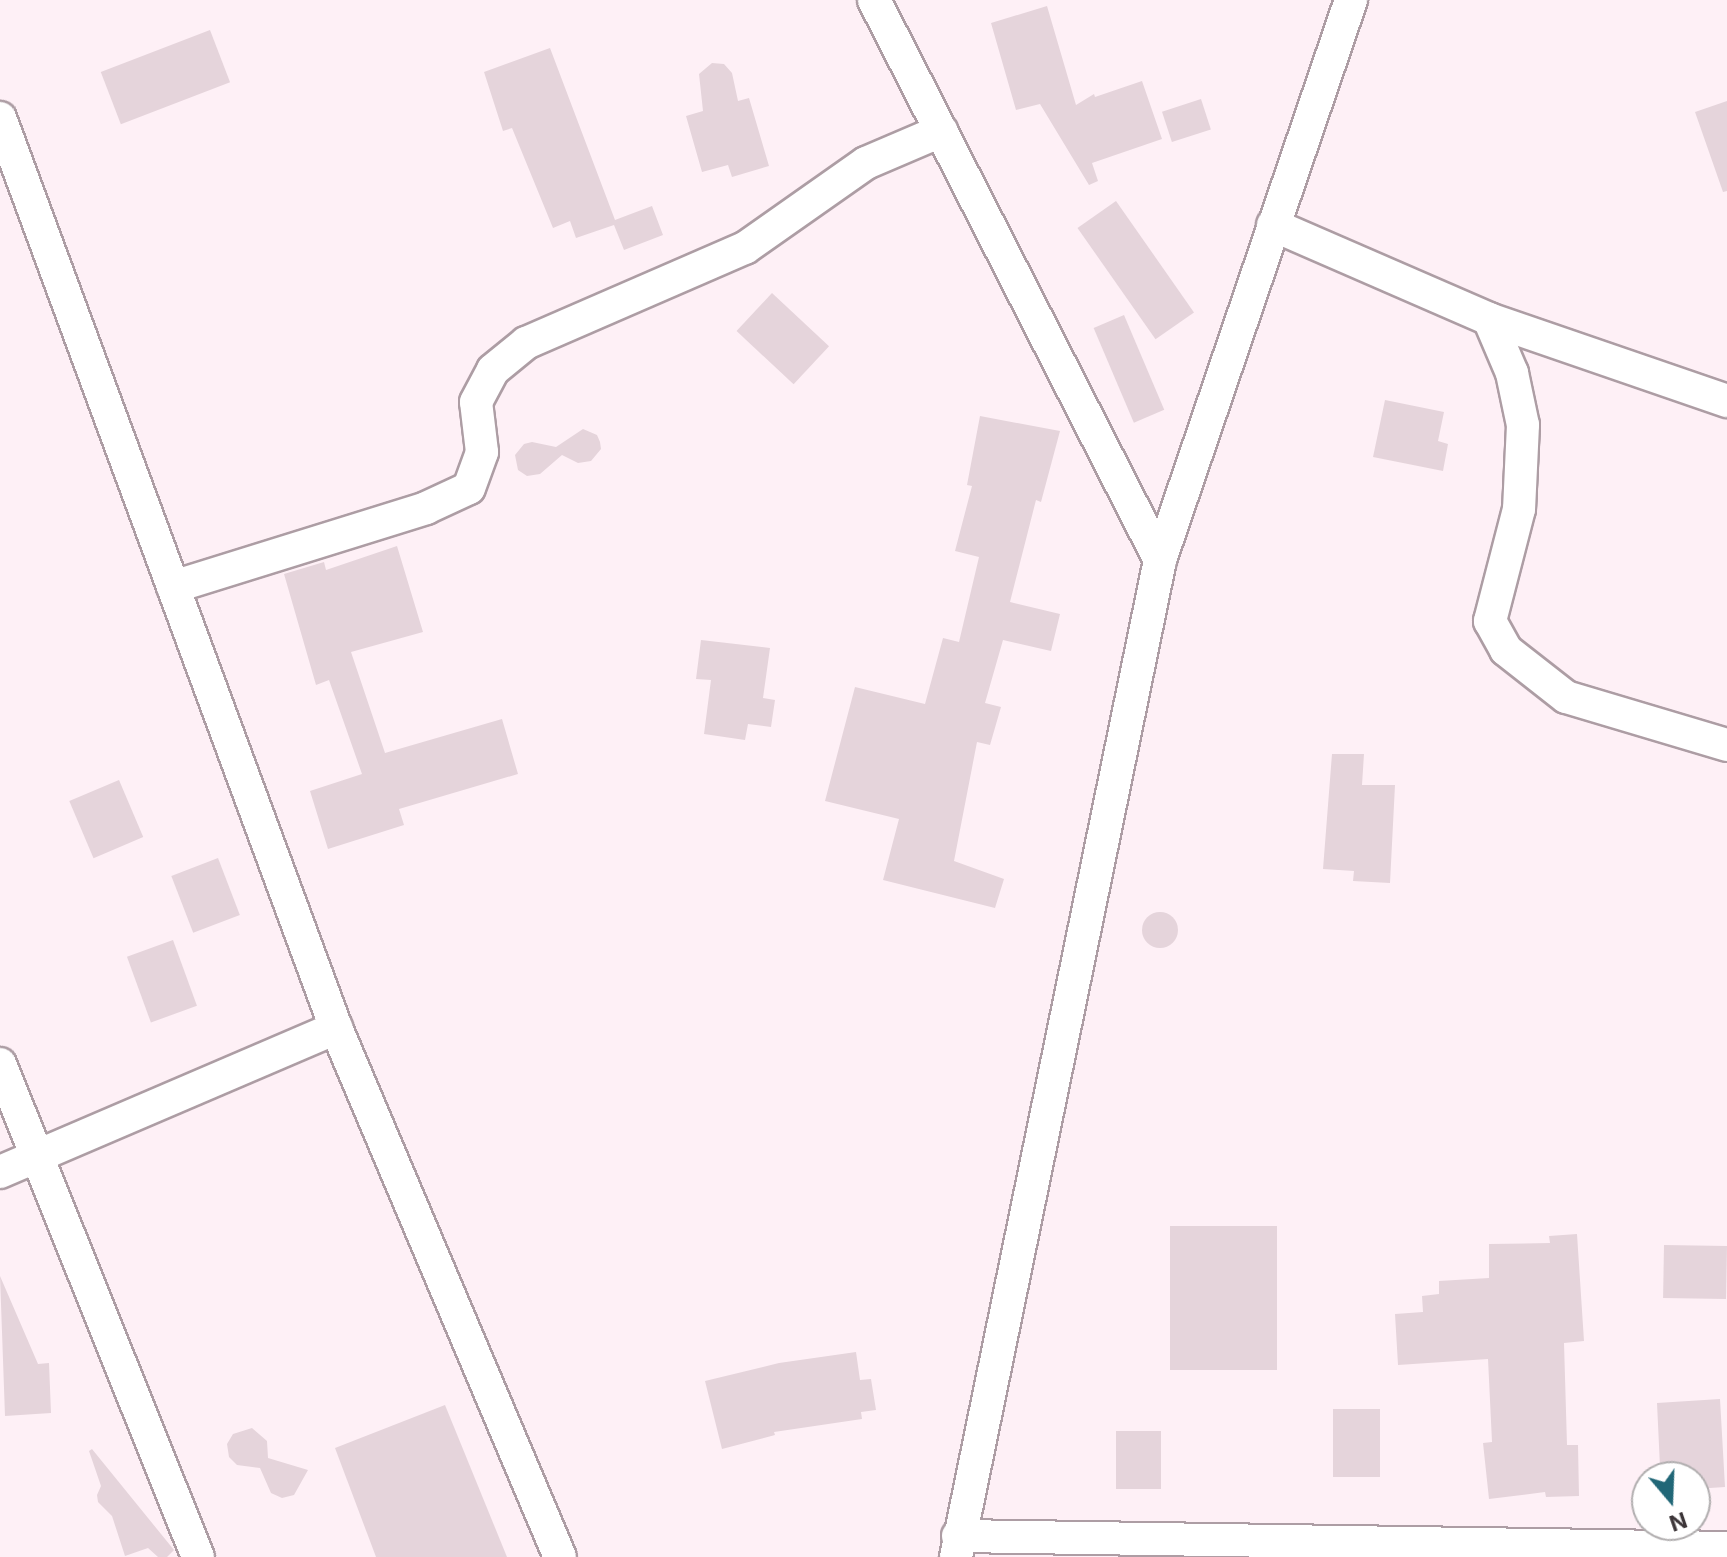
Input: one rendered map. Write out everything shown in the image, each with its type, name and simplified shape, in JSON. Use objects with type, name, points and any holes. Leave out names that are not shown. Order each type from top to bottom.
[{"type":"street","points":[[874,0],[1160,560]]},
{"type":"street","points":[[1351,0],[1160,560],[957,1546],[1649,1553],[1727,1548]]},
{"type":"street","points":[[0,118],[336,1028],[560,1557]]},
{"type":"street","points":[[173,587],[426,508],[469,488],[482,452],[476,402],[493,370],[526,343],[745,248],[866,163],[941,131]]},
{"type":"street","points":[[1273,225],[1489,319],[1727,401]]},
{"type":"street","points":[[1489,319],[1512,373],[1523,425],[1519,509],[1490,621],[1506,650],[1566,697],[1727,745]]},
{"type":"street","points":[[0,1172],[336,1028]]},
{"type":"street","points":[[0,1064],[198,1557]]},
{"type":"building","points":[[1047,6],[1076,105],[1094,94],[1095,97],[1142,81],[1162,139],[1092,163],[1098,181],[1089,185],[1040,104],[1016,110],[991,23]]},
{"type":"building","points":[[210,30],[230,82],[121,124],[101,72]]},
{"type":"building","points":[[550,48],[615,220],[652,206],[663,235],[624,250],[614,225],[576,238],[570,221],[553,228],[512,128],[503,131],[484,72]]},
{"type":"building","points":[[712,63],[724,64],[732,73],[738,101],[749,98],[769,166],[732,177],[728,165],[702,172],[686,116],[703,111],[699,74]]},
{"type":"building","points":[[1201,99],[1211,129],[1172,142],[1162,112]]},
{"type":"building","points":[[1727,101],[1727,191],[1723,192],[1695,112]]},
{"type":"building","points":[[1116,201],[1194,312],[1156,339],[1077,228]]},
{"type":"building","points":[[772,293],[829,346],[794,384],[737,331]]},
{"type":"building","points":[[1124,315],[1164,410],[1134,423],[1094,328]]},
{"type":"building","points":[[1385,400],[1444,412],[1438,441],[1448,444],[1443,471],[1373,457]]},
{"type":"building","points":[[980,416],[1060,431],[1041,502],[1036,500],[1010,602],[1060,614],[1051,651],[1003,640],[985,703],[1001,707],[990,745],[977,742],[954,861],[1004,879],[995,908],[883,880],[899,819],[825,801],[855,687],[925,704],[943,638],[959,642],[979,557],[955,551],[972,486],[967,485]]},
{"type":"building","points":[[583,429],[597,435],[600,442],[601,449],[591,461],[578,463],[562,455],[540,474],[527,476],[518,470],[515,455],[524,444],[532,442],[556,447]]},
{"type":"building","points":[[397,546],[423,632],[351,652],[385,753],[502,719],[518,774],[399,809],[404,825],[328,849],[310,791],[362,774],[329,680],[316,685],[284,574],[324,562],[326,570]]},
{"type":"building","points":[[701,640],[770,648],[763,698],[775,700],[771,727],[748,724],[745,740],[704,734],[711,680],[696,679]]},
{"type":"building","points":[[1332,754],[1364,754],[1362,785],[1395,785],[1390,883],[1353,881],[1354,871],[1323,869]]},
{"type":"building","points":[[119,780],[143,837],[94,858],[69,801]]},
{"type":"building","points":[[218,858],[240,915],[193,933],[171,876]]},
{"type":"building","points":[[1160,912],[1173,917],[1178,930],[1173,943],[1160,948],[1147,943],[1142,930],[1147,917]]},
{"type":"building","points":[[173,940],[197,1006],[151,1023],[127,957]]},
{"type":"building","points":[[1170,1226],[1277,1226],[1277,1370],[1170,1370]]},
{"type":"building","points":[[1577,1234],[1584,1341],[1564,1343],[1567,1445],[1578,1445],[1579,1496],[1546,1497],[1545,1492],[1489,1499],[1483,1443],[1492,1442],[1488,1359],[1398,1365],[1395,1314],[1423,1312],[1422,1296],[1439,1294],[1439,1281],[1489,1278],[1489,1244],[1550,1243],[1549,1236]]},
{"type":"building","points":[[1664,1245],[1727,1246],[1726,1299],[1663,1298]]},
{"type":"building","points":[[0,1276],[38,1364],[49,1363],[51,1413],[5,1416]]},
{"type":"building","points":[[856,1352],[860,1380],[871,1379],[876,1410],[861,1412],[862,1419],[774,1432],[775,1435],[722,1449],[705,1381],[779,1363]]},
{"type":"building","points":[[1720,1399],[1725,1487],[1711,1488],[1711,1461],[1660,1461],[1657,1403]]},
{"type":"building","points":[[445,1405],[507,1557],[376,1557],[335,1448]]},
{"type":"building","points":[[1333,1409],[1380,1409],[1380,1477],[1333,1477]]},
{"type":"building","points":[[252,1428],[267,1441],[268,1458],[308,1470],[294,1495],[282,1498],[271,1493],[260,1468],[237,1465],[229,1457],[227,1444],[233,1434]]},
{"type":"building","points":[[1116,1431],[1161,1431],[1161,1489],[1116,1489]]},
{"type":"building","points":[[92,1449],[174,1550],[167,1557],[158,1557],[148,1548],[125,1556],[112,1516],[98,1502],[101,1486],[89,1451]]}]
